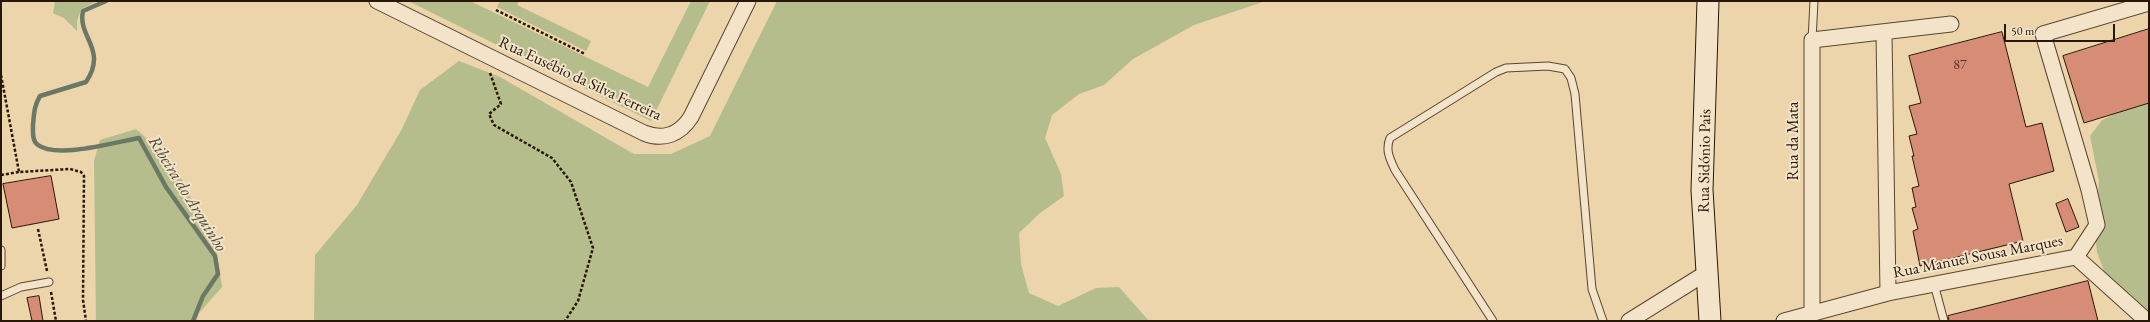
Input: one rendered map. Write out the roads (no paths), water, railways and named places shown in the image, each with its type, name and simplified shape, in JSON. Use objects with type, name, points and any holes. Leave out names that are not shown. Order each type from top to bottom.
[{"type":"main road","name":"Rua Sidónio Pais","points":[[1708,1],[1702,190],[1710,321]]},
{"type":"street","name":"Rua Eusébio da Silva Ferreira","points":[[377,1],[644,133],[655,137],[666,136],[678,132],[691,117],[748,1]]},
{"type":"street","name":"Rua Manuel Sousa Marques","points":[[1784,321],[1888,293],[2076,256],[2096,225],[2089,190],[2043,34],[2149,3]]},
{"type":"street","points":[[1812,40],[1884,33],[1951,24]]},
{"type":"street","points":[[1884,33],[1888,293]]},
{"type":"street","name":"Rua da Mata","points":[[1812,40],[1812,314]]},
{"type":"street","points":[[2076,256],[2147,321]]},
{"type":"street","points":[[1629,321],[1706,273]]},
{"type":"lane","points":[[1812,40],[1814,1]]},
{"type":"lane","points":[[1493,321],[1395,170],[1389,157],[1387,146],[1390,138],[1496,72],[1518,66],[1548,66],[1565,69],[1571,78],[1575,94],[1592,289],[1603,321]]},
{"type":"lane","points":[[1,250],[1,266]]},
{"type":"lane","points":[[1,296],[21,287],[49,282]]},
{"type":"lane","points":[[1934,284],[1944,321]]},
{"type":"waterway","name":"Ribeira do Arquinho","points":[[106,1],[83,11],[82,20],[93,52],[94,61],[92,71],[86,82],[40,96],[34,114],[34,139],[38,145],[47,149],[72,150],[102,146],[139,138],[166,187],[215,256],[218,274],[203,296],[193,321]]}]
